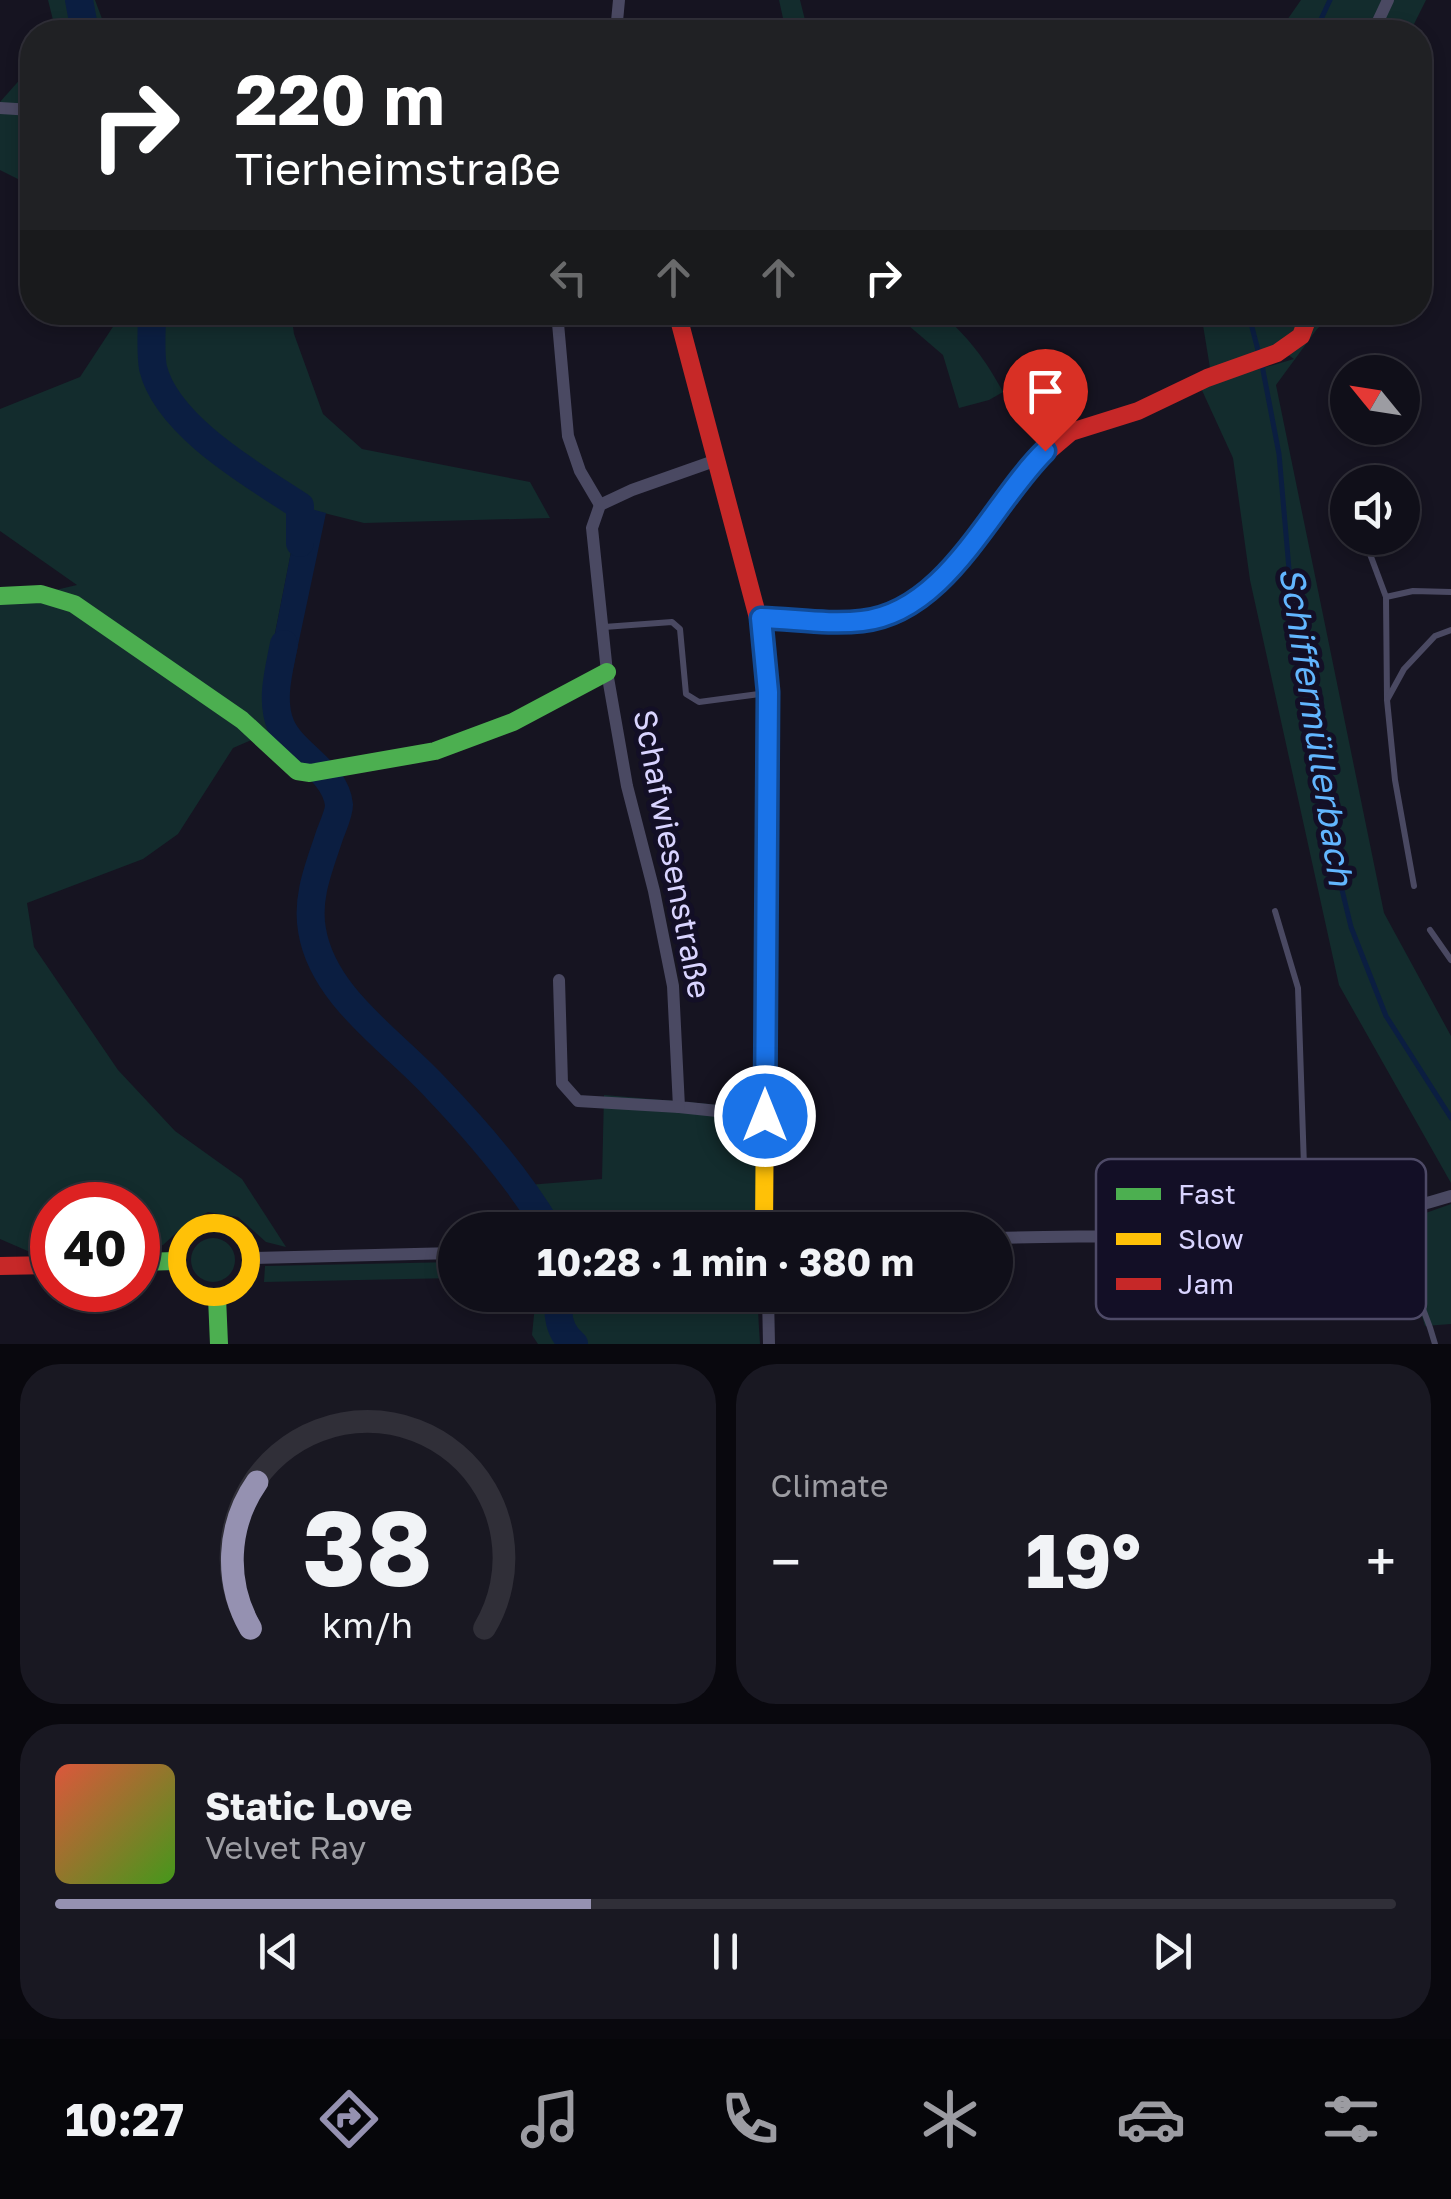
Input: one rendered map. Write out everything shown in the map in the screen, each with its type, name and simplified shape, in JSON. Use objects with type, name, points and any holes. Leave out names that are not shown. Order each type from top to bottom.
[{"type":"street","points":[[557,325],[568,436],[580,472],[600,505],[717,460]]},
{"type":"street","name":"Schafwiesenstraße","points":[[680,325],[761,618],[768,692],[764,1212]]},
{"type":"street","points":[[761,618],[862,622],[890,614],[930,589],[978,539],[1025,471],[1072,432],[1138,411],[1277,353],[1301,336],[1305,325]]},
{"type":"street","name":"Schafwiesenstraße","points":[[600,505],[592,528],[607,672],[626,786],[654,891],[673,986],[679,1107]]},
{"type":"street","name":"Schafwiesenstraße","points":[[0,596],[41,594],[74,604],[242,720],[283,761],[297,771],[310,773],[434,752],[512,722],[607,672]]},
{"type":"street","points":[[559,980],[562,1083],[578,1100],[765,1116]]},
{"type":"street","points":[[1426,1202],[1451,1196]]},
{"type":"street","points":[[207,1223],[220,1223],[242,1234],[252,1258],[238,1288],[217,1297],[194,1291],[185,1282],[176,1261],[186,1236],[207,1223]]},
{"type":"street","points":[[1013,1237],[1096,1235]]},
{"type":"street","points":[[252,1258],[438,1253]]},
{"type":"street","points":[[160,1261],[176,1261]]},
{"type":"street","points":[[0,1266],[30,1265]]},
{"type":"street","points":[[217,1297],[219,1344]]},
{"type":"street","points":[[768,1312],[769,1344]]},
{"type":"lane","points":[[1370,555],[1386,597],[1387,700],[1395,780],[1414,886]]},
{"type":"lane","points":[[1386,597],[1412,591],[1451,592]]},
{"type":"lane","points":[[602,627],[672,622],[680,629],[686,694],[699,702],[768,692]]},
{"type":"lane","points":[[1387,700],[1404,669],[1434,636],[1451,630]]},
{"type":"lane","points":[[1275,911],[1298,988],[1304,1159]]},
{"type":"lane","points":[[1430,930],[1451,960]]},
{"type":"lane","points":[[1426,1310],[1435,1344]]},
{"type":"green space","points":[[48,0],[95,0],[102,20],[53,20]]},
{"type":"green space","points":[[779,0],[800,0],[805,20],[783,20]]},
{"type":"green space","points":[[1301,0],[1426,0],[1416,20],[1287,20]]},
{"type":"green space","points":[[20,80],[20,180],[0,170],[0,102]]},
{"type":"green space","points":[[114,325],[293,325],[323,414],[362,449],[530,482],[550,518],[364,523],[300,507],[266,679],[281,727],[233,748],[178,834],[143,859],[27,903],[34,947],[118,1070],[175,1131],[242,1179],[286,1247],[266,1242],[238,1217],[208,1212],[187,1223],[160,1246],[160,1182],[30,1182],[30,1252],[0,1239],[0,603],[77,585],[0,531],[0,409],[80,377]]},
{"type":"green space","points":[[908,325],[954,325],[976,350],[1003,392],[959,408],[943,355]]},
{"type":"green space","points":[[1203,325],[1322,325],[1276,385],[1384,913],[1451,1036],[1451,1183],[1339,985],[1250,580],[1233,458],[1200,386],[1294,359],[1280,349],[1211,374]]},
{"type":"green space","points":[[604,1095],[756,1108],[756,1212],[539,1212],[516,1186],[602,1179]]},
{"type":"green space","points":[[1451,1204],[1451,1324],[1425,1326],[1423,1319],[1426,1319],[1426,1213]]},
{"type":"green space","points":[[213,1238],[229,1244],[235,1260],[229,1276],[213,1282],[197,1276],[191,1260],[197,1244]]},
{"type":"green space","points":[[438,1262],[438,1278],[264,1282],[265,1266]]},
{"type":"green space","points":[[534,1312],[758,1312],[760,1344],[538,1344],[532,1335]]},
{"type":"water","points":[[300,506],[326,513],[290,683],[266,679]]},
{"type":"waterway","points":[[79,0],[83,20]]},
{"type":"waterway","name":"Schiffermüllerbach","points":[[1321,20],[1330,0]]},
{"type":"waterway","points":[[152,325],[153,368],[175,410],[214,447],[300,506],[300,543]]},
{"type":"waterway","name":"Schiffermüllerbach","points":[[1251,325],[1259,354]]},
{"type":"waterway","name":"Schiffermüllerbach","points":[[1262,365],[1279,454],[1293,615],[1319,739],[1330,840],[1351,927],[1386,1016],[1451,1118]]},
{"type":"waterway","points":[[284,644],[276,696],[281,726],[330,782],[339,805],[312,893],[312,930],[319,954],[344,997],[482,1139],[537,1212]]},
{"type":"waterway","points":[[558,1312],[565,1334],[574,1344]]},
{"type":"traffic: fast","points":[[0,596],[41,594],[74,604],[242,720],[297,771],[310,773],[435,751],[513,722],[607,672]]},
{"type":"traffic: fast","points":[[160,1261],[176,1261]]},
{"type":"traffic: fast","points":[[217,1297],[219,1344]]},
{"type":"traffic: slow","points":[[762,633],[768,692],[764,1212]]},
{"type":"traffic: slow","points":[[214,1223],[240,1234],[251,1260],[240,1286],[214,1297],[188,1286],[177,1260],[188,1234],[214,1223]]},
{"type":"traffic: jam","points":[[680,325],[762,633]]},
{"type":"traffic: jam","points":[[761,618],[862,622],[890,614],[930,589],[978,539],[1025,471],[1071,432],[1138,411],[1207,378],[1277,353],[1301,336],[1305,325]]},
{"type":"traffic: jam","points":[[0,1266],[30,1265]]},
{"type":"route","points":[[765,1116],[768,692],[761,618],[862,622],[890,614],[930,589],[978,539],[1025,471],[1045,451]]}]
